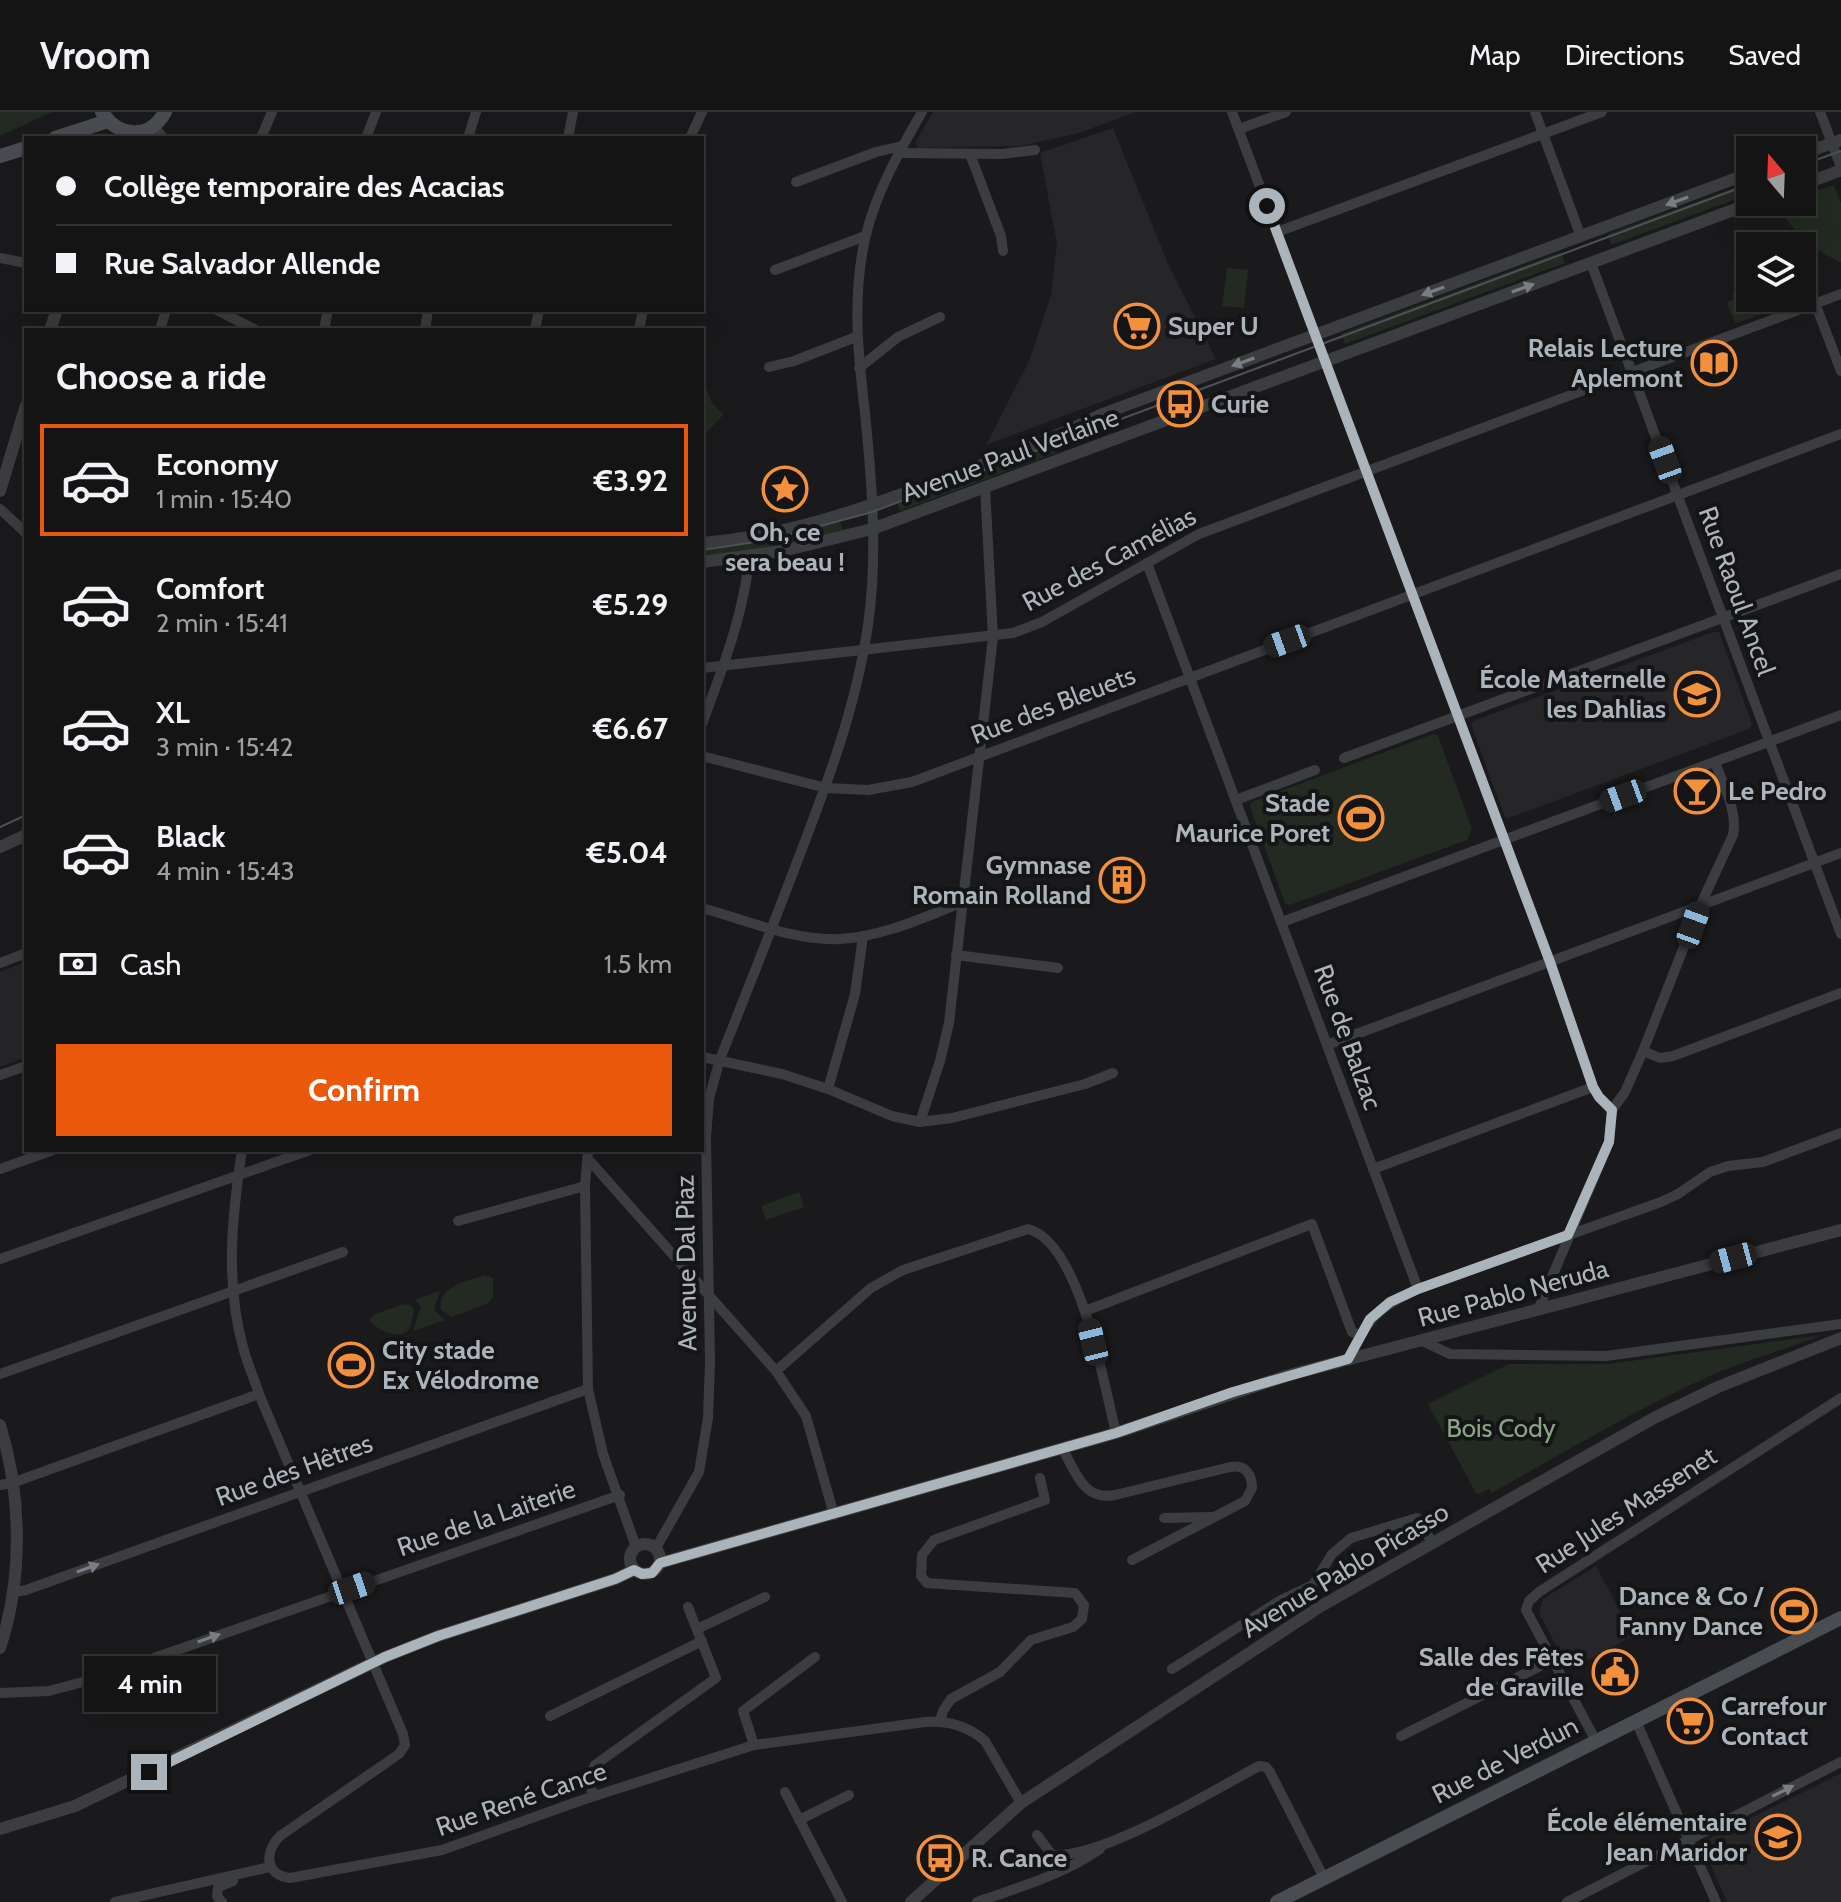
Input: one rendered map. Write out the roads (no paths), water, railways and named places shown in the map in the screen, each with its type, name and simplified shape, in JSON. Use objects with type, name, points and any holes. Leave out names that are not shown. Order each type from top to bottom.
[{"type":"main road","points":[[60,136],[105,116],[119,130],[132,136],[158,132],[165,112]]},
{"type":"main road","points":[[0,156],[24,149]]},
{"type":"main road","name":"Rue de Verdun","points":[[1277,1902],[1841,1618]]},
{"type":"street","points":[[262,136],[272,112]]},
{"type":"street","points":[[367,136],[376,112]]},
{"type":"street","points":[[469,136],[476,112]]},
{"type":"street","points":[[568,136],[573,112]]},
{"type":"street","points":[[691,136],[702,112]]},
{"type":"street","name":"Avenue Dal Piaz","points":[[656,1548],[699,1472],[708,1418],[706,1137],[709,1099],[720,1059],[826,788],[852,710],[864,651],[871,588],[872,505],[856,337],[859,274],[865,236],[881,191],[922,112]]},
{"type":"street","points":[[1232,112],[1550,962],[1593,1087],[1612,1110]]},
{"type":"street","points":[[1239,129],[1286,112]]},
{"type":"street","points":[[1535,112],[1581,237]]},
{"type":"street","points":[[1277,232],[1602,112]]},
{"type":"street","points":[[1816,179],[1841,168],[1836,141],[1820,112]]},
{"type":"street","points":[[1816,149],[1836,141]]},
{"type":"street","points":[[796,182],[876,152],[900,150],[970,154],[1035,150]]},
{"type":"street","points":[[970,154],[1001,236],[1003,251]]},
{"type":"street","name":"Avenue Paul Verlaine","points":[[704,543],[783,531],[872,505],[1059,436],[1100,415],[1736,178]]},
{"type":"street","name":"Avenue Paul Verlaine","points":[[704,562],[749,557],[872,529],[1736,209]]},
{"type":"street","points":[[775,270],[865,236]]},
{"type":"street","points":[[0,258],[24,263]]},
{"type":"street","name":"Rue Raoul Ancel","points":[[1591,263],[1841,934]]},
{"type":"street","name":"Rue des Camélias","points":[[1816,303],[1841,294]]},
{"type":"street","points":[[1816,306],[1841,371]]},
{"type":"street","name":"Rue des Camélias","points":[[704,668],[1013,633],[1042,622],[1199,534],[1791,312]]},
{"type":"street","points":[[230,313],[253,328]]},
{"type":"street","points":[[859,368],[898,337],[940,317]]},
{"type":"street","points":[[769,367],[794,361],[856,337]]},
{"type":"street","points":[[0,491],[24,412]]},
{"type":"street","name":"Rue des Bleuets","points":[[704,757],[826,788],[868,790],[912,782],[1841,434]]},
{"type":"street","points":[[920,1122],[949,1023],[981,756],[993,637],[985,487]]},
{"type":"street","points":[[0,509],[24,531]]},
{"type":"street","points":[[704,719],[724,666],[749,557]]},
{"type":"street","name":"Rue de Balzac","points":[[1147,563],[1418,1289]]},
{"type":"street","points":[[1344,758],[1841,574]]},
{"type":"street","points":[[1282,922],[1841,715]]},
{"type":"street","points":[[1538,1310],[1609,1142],[1612,1110],[1625,1092],[1700,906],[1733,835],[1735,824],[1715,762]]},
{"type":"street","points":[[1236,800],[1315,770]]},
{"type":"street","points":[[0,847],[24,836]]},
{"type":"street","points":[[1327,1045],[1841,853]]},
{"type":"street","points":[[704,909],[772,929],[817,938],[863,936],[963,902]]},
{"type":"street","points":[[828,1089],[855,994],[863,936]]},
{"type":"street","points":[[0,963],[24,954]]},
{"type":"street","points":[[956,955],[1058,968]]},
{"type":"street","points":[[1643,1051],[1660,1058],[1673,1056],[1841,993]]},
{"type":"street","points":[[704,1057],[782,1074],[892,1116],[920,1122],[967,1114],[1085,1084],[1113,1073]]},
{"type":"street","points":[[0,1075],[24,1067]]},
{"type":"street","points":[[1373,1169],[1593,1087]]},
{"type":"street","points":[[1348,1359],[1370,1319],[1390,1302],[1418,1289],[1661,1202],[1710,1172],[1728,1166],[1763,1162],[1841,1133]]},
{"type":"street","points":[[0,1169],[47,1152]]},
{"type":"street","points":[[242,1152],[232,1228],[233,1290],[243,1348],[259,1394],[302,1491],[405,1745],[399,1754],[280,1836],[271,1845],[268,1856],[271,1868]]},
{"type":"street","points":[[0,1259],[304,1152]]},
{"type":"street","points":[[588,1155],[776,1371],[806,1416],[834,1515]]},
{"type":"street","points":[[588,1155],[585,1186],[588,1389],[603,1454],[636,1547],[630,1559],[634,1570],[642,1574],[652,1573],[660,1563],[660,1554],[648,1544],[636,1547]]},
{"type":"street","points":[[458,1221],[585,1186]]},
{"type":"street","points":[[1085,1311],[1312,1224],[1352,1332],[1360,1335]]},
{"type":"street","points":[[776,1371],[871,1288],[893,1275],[1028,1229],[1039,1232],[1074,1279],[1116,1433]]},
{"type":"street","name":"Rue Pablo Neruda","points":[[660,1563],[1116,1433],[1247,1388],[1348,1359],[1841,1230]]},
{"type":"street","points":[[0,1374],[343,1252]]},
{"type":"street","points":[[1422,1341],[1450,1354],[1606,1356],[1841,1324]]},
{"type":"street","name":"Avenue Pablo Picasso","points":[[911,1902],[1021,1803],[1321,1606],[1667,1412],[1718,1387],[1841,1338]]},
{"type":"street","name":"Rue des Hêtres","points":[[9,1598],[588,1389]]},
{"type":"street","points":[[6,1484],[259,1394]]},
{"type":"street","name":"Rue Jules Massenet","points":[[1596,1741],[1526,1610],[1529,1601],[1841,1398]]},
{"type":"street","points":[[0,1425],[8,1452],[6,1484],[17,1545],[0,1648]]},
{"type":"street","points":[[1062,1448],[1087,1491],[1098,1496],[1115,1495],[1230,1467],[1242,1467],[1251,1477],[1251,1493],[1245,1501],[1132,1560]]},
{"type":"street","points":[[940,1721],[951,1699],[1000,1672],[1031,1640],[1073,1627],[1082,1619],[1084,1605],[1075,1593],[927,1583],[921,1576],[922,1555],[934,1540],[1045,1500],[1040,1478]]},
{"type":"street","name":"Rue de la Laiterie","points":[[0,1693],[49,1691],[94,1679],[620,1495]]},
{"type":"street","points":[[1164,1518],[1215,1517]]},
{"type":"street","points":[[1172,1669],[1281,1600],[1313,1585],[1332,1554],[1357,1534],[1417,1518],[1432,1542]]},
{"type":"street","points":[[0,1829],[75,1806],[373,1663],[438,1636],[615,1579],[634,1570]]},
{"type":"street","points":[[697,1629],[765,1597]]},
{"type":"street","points":[[593,1796],[589,1777],[595,1765],[716,1678],[688,1607]]},
{"type":"street","points":[[550,1716],[702,1641]]},
{"type":"street","points":[[754,1745],[743,1711],[815,1657]]},
{"type":"street","points":[[1401,1736],[1552,1660]]},
{"type":"street","name":"Rue René Cance","points":[[271,1868],[284,1878],[290,1878],[442,1850],[593,1796],[754,1745],[940,1721],[961,1725],[985,1741],[1021,1803]]},
{"type":"street","points":[[1636,1721],[1716,1902]]},
{"type":"street","points":[[1567,1902],[1841,1762]]},
{"type":"street","points":[[977,1902],[1047,1878],[1079,1863],[1108,1843],[1259,1766],[1266,1767],[1270,1772],[1324,1878]]},
{"type":"street","points":[[785,1792],[842,1902]]},
{"type":"street","points":[[799,1820],[849,1795]]},
{"type":"street","points":[[1037,1835],[1052,1855],[1108,1843]]},
{"type":"street","points":[[115,1902],[271,1868]]},
{"type":"street","points":[[222,1902],[217,1891],[222,1884],[271,1868]]},
{"type":"tram line","points":[[1816,160],[1841,151]]},
{"type":"tram line","points":[[704,550],[769,540],[872,512],[1736,189]]},
{"type":"tram line","points":[[0,827],[24,816]]},
{"type":"place","name":"Super U","points":[[1137,326]]},
{"type":"place","name":"Relais Lecture Aplemont","points":[[1714,363]]},
{"type":"place","name":"Curie","points":[[1180,404]]},
{"type":"place","name":"Oh, ce sera beau !","points":[[785,489]]},
{"type":"place","name":"École Maternelle les Dahlias","points":[[1697,694]]},
{"type":"place","name":"Le Pedro","points":[[1697,791]]},
{"type":"place","name":"Stade Maurice Poret","points":[[1361,818]]},
{"type":"place","name":"Gymnase Romain Rolland","points":[[1122,880]]},
{"type":"place","name":"City stade Ex Vélodrome","points":[[351,1365]]},
{"type":"place","name":"Dance & Co / Fanny Dance","points":[[1794,1611]]},
{"type":"place","name":"Salle des Fêtes de Graville","points":[[1615,1672]]},
{"type":"place","name":"Carrefour Contact","points":[[1690,1721]]},
{"type":"place","name":"École élémentaire Jean Maridor","points":[[1778,1837]]},
{"type":"place","name":"R. Cance","points":[[940,1858]]},
{"type":"park label","name":"Bois Cody","points":[[1501,1428]]}]
